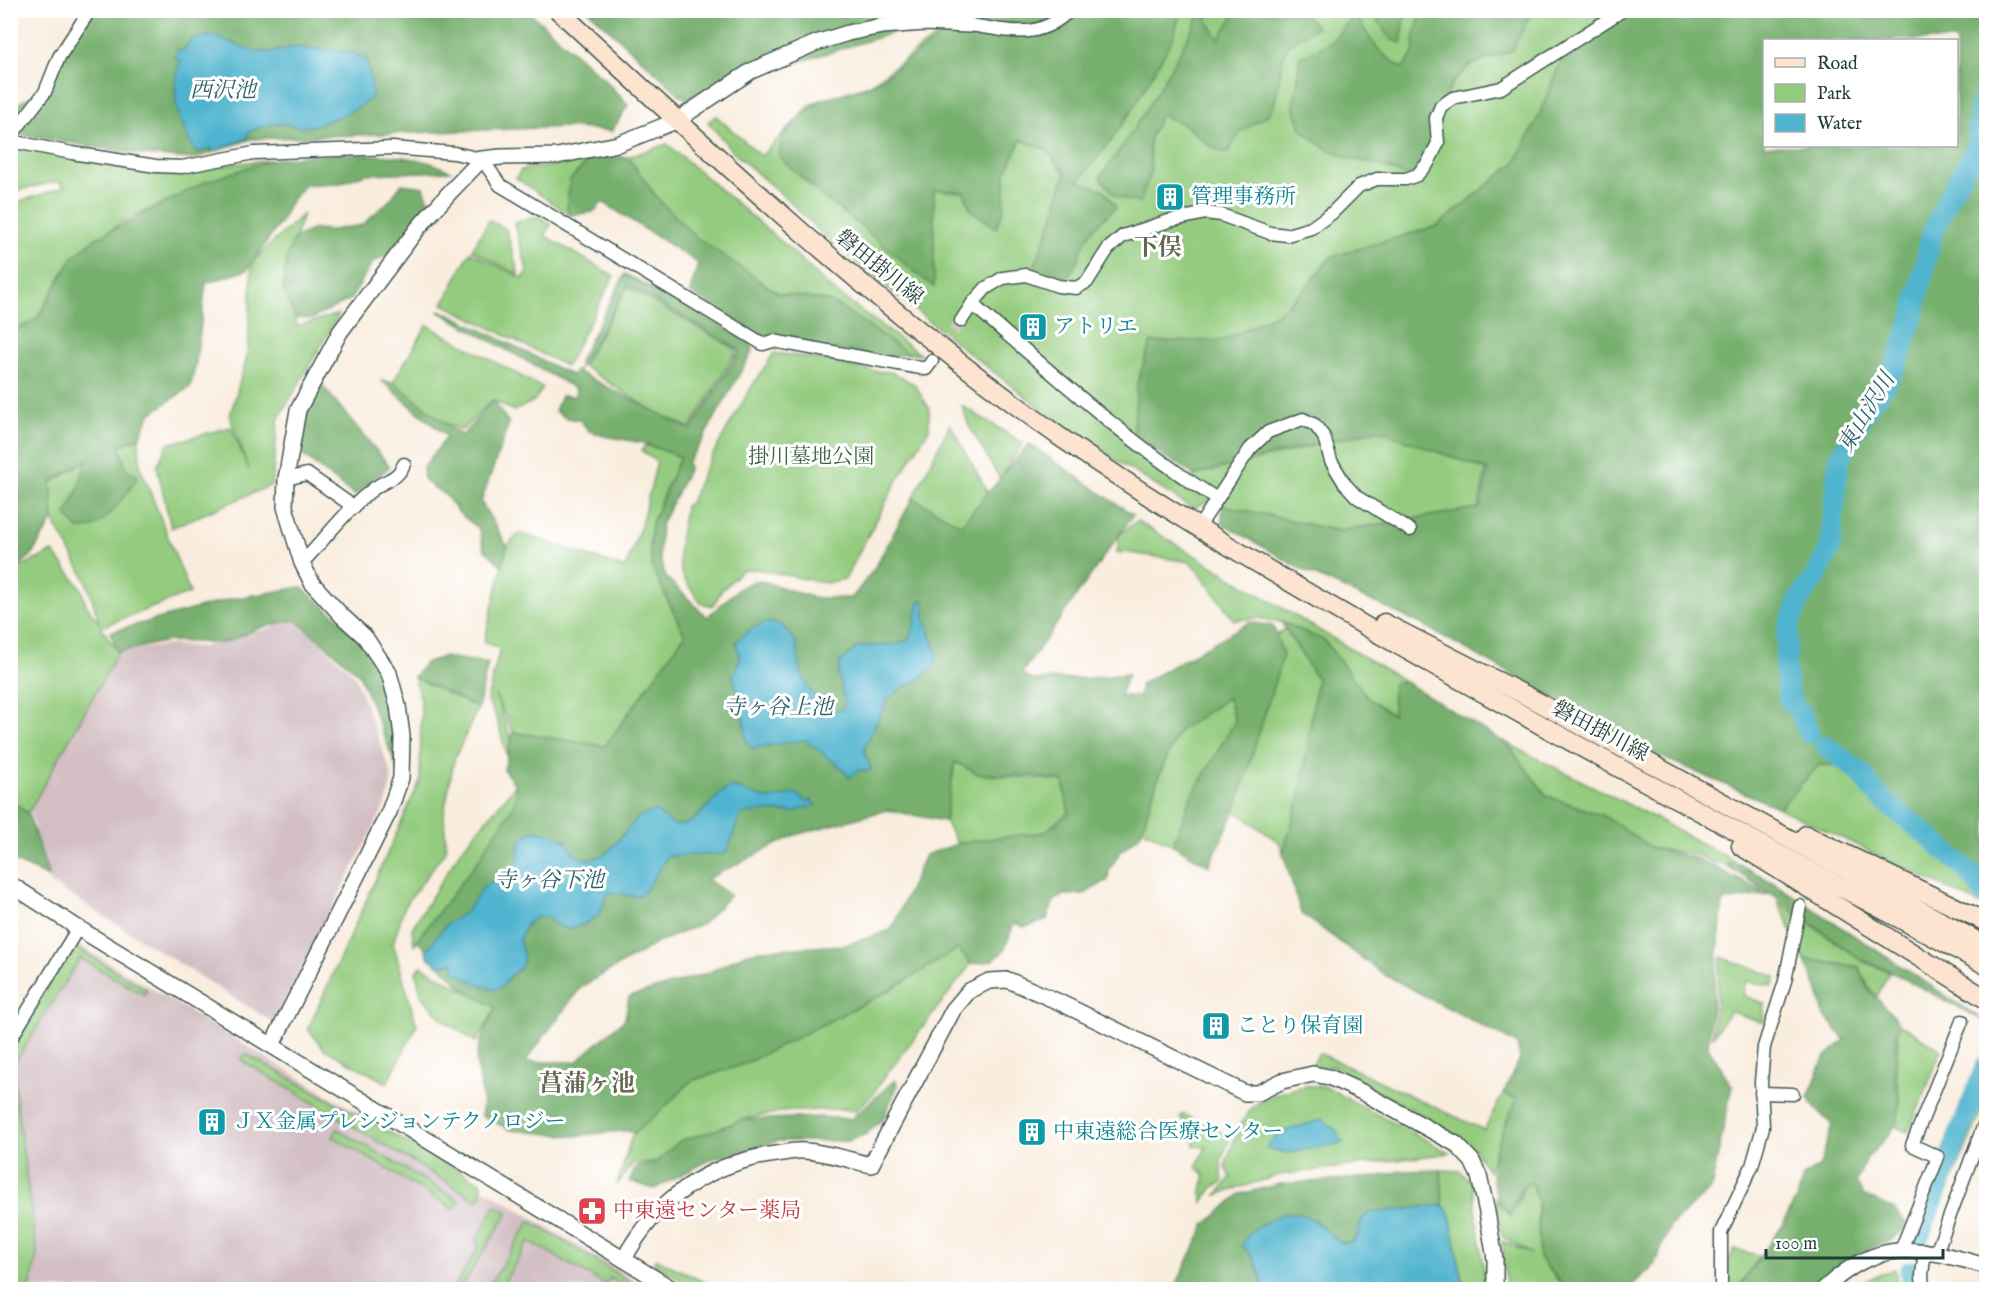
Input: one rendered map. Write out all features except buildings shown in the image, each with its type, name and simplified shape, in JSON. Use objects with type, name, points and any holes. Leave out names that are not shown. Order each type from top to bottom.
[{"type":"main road","name":"磐田掛川線","points":[[558,10],[676,121],[817,247],[942,348],[1060,437],[1198,528],[1515,711],[1986,965]]},
{"type":"main road","name":"磐田掛川線","points":[[1198,528],[1274,564],[1525,695],[1986,946]]},
{"type":"main road","points":[[1515,711],[1574,751],[1736,842],[1986,999]]},
{"type":"main road","points":[[1655,766],[1732,800],[1986,922]]},
{"type":"street","points":[[90,10],[59,57],[45,92],[10,139],[72,153],[156,166],[182,167],[254,153],[392,148],[454,153],[482,159],[558,156],[592,150],[618,144],[676,121],[751,71],[816,43],[882,26],[925,23],[969,25],[1019,32],[1039,30],[1059,21],[1070,10]]},
{"type":"street","points":[[961,321],[986,288],[1003,278],[1026,275],[1058,286],[1076,288],[1087,282],[1108,249],[1123,236],[1169,221],[1206,213],[1221,215],[1270,233],[1287,235],[1311,228],[1332,213],[1359,186],[1377,179],[1406,179],[1417,175],[1428,163],[1438,143],[1436,118],[1441,106],[1453,98],[1501,88],[1623,10]]},
{"type":"street","points":[[482,159],[500,185],[763,344],[773,341],[926,369],[932,361]]},
{"type":"street","points":[[272,1045],[388,813],[401,778],[402,736],[399,706],[389,674],[365,637],[312,583],[302,563],[285,507],[286,479],[298,410],[340,332],[418,228],[482,159]]},
{"type":"street","points":[[972,304],[1041,366],[1151,454],[1217,499]]},
{"type":"street","points":[[1198,528],[1250,449],[1268,432],[1303,419],[1315,425],[1324,437],[1331,461],[1345,484],[1357,497],[1410,530]]},
{"type":"street","points":[[302,563],[354,507],[375,488],[400,473],[404,464]]},
{"type":"street","points":[[286,479],[307,474],[354,507]]},
{"type":"street","points":[[10,884],[78,928],[674,1290]]},
{"type":"street","points":[[1721,1290],[1721,1232],[1752,1166],[1763,1127],[1761,1093],[1764,1047],[1785,981],[1800,906]]},
{"type":"street","points":[[10,1040],[78,928]]},
{"type":"street","points":[[624,1259],[659,1210],[701,1176],[718,1168],[760,1156],[801,1151],[818,1152],[871,1165],[953,1010],[969,991],[989,981],[1008,980],[1059,1002],[1245,1093],[1258,1093],[1282,1081],[1313,1074],[1329,1077],[1362,1092],[1456,1144],[1472,1161],[1479,1176],[1495,1259],[1495,1290]]},
{"type":"street","points":[[1900,1250],[1938,1156],[1912,1145],[1962,1021]]},
{"type":"street","points":[[1761,1093],[1793,1094]]},
{"type":"street","points":[[1923,1290],[1922,1275],[1986,1119]]},
{"type":"street","points":[[1823,1290],[1855,1264],[1877,1255],[1900,1250],[1931,1251],[1986,1266]]},
{"type":"shaded area","points":[[296,620],[355,676],[392,776],[387,801],[274,1023],[49,882],[30,810],[112,651],[173,645],[204,647]]},
{"type":"shaded area","points":[[81,946],[649,1289],[21,1289],[10,1063]]},
{"type":"green space","points":[[90,10],[528,11],[607,82],[628,105],[612,131],[566,127],[251,139],[193,159],[136,154],[11,133],[11,108],[43,89]]},
{"type":"green space","points":[[1068,10],[1620,11],[1562,58],[1538,118],[1516,162],[1437,226],[1331,257],[1303,291],[1276,314],[1258,323],[1139,439],[1191,480],[1194,475],[1380,430],[1486,470],[1478,508],[1339,531],[1222,507],[1215,502],[1213,505],[1206,502],[1193,509],[1077,436],[951,339],[820,232],[788,200],[733,152],[708,122],[716,116],[761,156],[813,103],[869,85],[953,24]]},
{"type":"green space","points":[[589,11],[1181,11],[1173,38],[1134,107],[1111,141],[1078,181],[1104,190],[1116,207],[1091,232],[1068,276],[1043,276],[1034,268],[1055,212],[1065,173],[1045,149],[1021,140],[1006,173],[1004,209],[996,228],[971,210],[964,192],[934,190],[934,287],[823,197],[779,157],[782,138],[799,117],[822,100],[874,84],[951,29],[925,23],[724,85],[694,103],[681,96]]},
{"type":"green space","points":[[1201,11],[1205,11],[1209,24],[1219,39],[1235,11],[1302,11],[1317,27],[1289,44],[1283,58],[1275,103],[1269,114],[1240,132],[1227,154],[1210,146],[1185,125],[1161,115],[1149,140],[1151,171],[1140,203],[1117,197],[1100,178],[1158,90]]},
{"type":"green space","points":[[1371,11],[1406,11],[1401,43],[1390,39]]},
{"type":"green space","points":[[1422,11],[1532,11],[1512,51],[1470,65],[1452,84],[1441,106],[1438,143],[1411,177],[1372,163],[1350,159],[1324,147],[1302,130],[1293,105],[1298,81],[1299,58],[1333,40],[1347,23],[1357,16],[1375,46],[1403,68],[1413,54],[1415,33]]},
{"type":"green space","points":[[1620,11],[1986,11],[1986,891],[1935,838],[1894,804],[1858,766],[1819,765],[1779,808],[1657,755],[1421,624],[1303,570],[1222,523],[1222,505],[1339,531],[1478,508],[1488,470],[1375,429],[1194,475],[1133,434],[1137,383],[1151,342],[1224,340],[1276,314],[1303,291],[1331,257],[1437,226],[1516,162],[1538,118],[1562,58]]},
{"type":"green space","points":[[11,144],[47,148],[95,164],[168,174],[205,167],[270,160],[126,219],[73,257],[36,320],[11,332],[11,204],[65,187],[58,181],[11,192]]},
{"type":"green space","points":[[667,144],[792,251],[829,287],[921,355],[906,352],[829,301],[778,293],[697,239],[657,198],[628,157]]},
{"type":"green space","points":[[340,154],[410,158],[450,171],[365,174],[341,183],[304,185],[247,270],[206,283],[196,363],[190,387],[150,414],[139,438],[120,445],[125,468],[138,476],[112,512],[93,527],[78,529],[66,515],[77,492],[87,460],[51,482],[53,520],[31,556],[11,572],[11,332],[36,320],[73,257],[95,239],[205,182],[270,160]]},
{"type":"green space","points":[[628,157],[657,198],[697,238],[778,293],[829,301],[909,354],[883,357],[764,339],[690,292],[698,263],[603,202],[593,212],[570,215],[567,208],[570,180],[591,158]]},
{"type":"green space","points":[[588,161],[570,180],[567,208],[570,215],[516,178],[521,170]]},
{"type":"green space","points":[[402,184],[424,187],[428,201],[442,215],[419,236],[372,263],[351,299],[311,319],[295,318],[283,288],[287,255],[296,237],[314,229],[333,230],[362,225],[390,200]]},
{"type":"green space","points":[[303,214],[286,265],[297,326],[339,314],[278,420],[272,485],[171,528],[157,466],[168,444],[231,427],[249,470],[230,416],[248,353],[252,262]]},
{"type":"green space","points":[[538,216],[551,224],[545,236],[614,276],[566,366],[443,304],[470,252],[521,278],[524,277],[527,269],[514,222]]},
{"type":"green space","points":[[489,220],[506,229],[519,275],[472,250]]},
{"type":"green space","points":[[625,274],[750,341],[753,350],[699,446],[687,462],[689,468],[661,525],[659,555],[666,577],[707,617],[740,588],[754,581],[766,582],[814,598],[852,598],[874,569],[913,498],[961,525],[1029,444],[1133,515],[1022,673],[1032,680],[1128,674],[1120,695],[1139,697],[1141,684],[1250,622],[1273,626],[1283,655],[1235,811],[1209,866],[1173,845],[1190,799],[1235,721],[1228,698],[1179,731],[1159,775],[1140,835],[1120,852],[1109,870],[1108,880],[1084,894],[1064,895],[1054,901],[1046,921],[1025,927],[1014,923],[1004,951],[991,961],[971,964],[958,949],[890,990],[744,1064],[691,1081],[632,1135],[635,1132],[573,1136],[510,1130],[481,1115],[482,1096],[477,1056],[483,1035],[496,1008],[461,987],[417,940],[481,857],[510,813],[516,795],[515,786],[504,770],[513,732],[605,746],[685,635],[652,568],[650,549],[652,523],[680,457],[644,443],[589,431],[580,420],[566,418],[555,411],[561,396],[575,396],[576,389],[438,311],[450,314],[571,375],[576,371],[691,430],[740,350],[628,285],[579,369],[579,361]],"holes":[[[955,762],[978,774],[1031,776],[1063,781],[1069,812],[1045,832],[963,842],[925,855],[891,930],[845,945],[761,950],[745,954],[708,973],[629,997],[625,1019],[576,1062],[525,1062],[581,987],[657,943],[703,923],[730,895],[707,879],[795,835],[887,810],[945,821]]]},
{"type":"green space","points":[[627,287],[737,350],[690,428],[656,413],[583,366]]},
{"type":"green space","points":[[427,325],[543,388],[534,401],[514,411],[492,400],[462,430],[441,421],[393,382]]},
{"type":"green space","name":"掛川墓地公園","points":[[774,353],[827,360],[872,371],[891,372],[914,384],[929,408],[929,429],[896,483],[845,579],[826,583],[756,569],[742,570],[721,591],[713,606],[701,603],[685,579],[679,563],[685,506],[690,503],[704,470],[749,391]]},
{"type":"green space","points":[[382,381],[393,382],[462,436],[493,400],[509,423],[481,502],[507,546],[502,566],[484,549],[479,529],[459,513],[447,497],[424,480],[423,467],[447,437]]},
{"type":"green space","points":[[321,384],[390,467],[354,495],[300,453],[304,421]]},
{"type":"green space","points":[[962,406],[1023,443],[1000,479],[969,426]]},
{"type":"green space","points":[[950,424],[988,493],[961,526],[913,498]]},
{"type":"green space","points":[[139,438],[140,466],[190,593],[101,627],[118,652],[28,813],[11,801],[11,574],[22,566],[53,552],[81,588],[86,605],[100,624],[86,580],[53,520],[51,483],[88,459]]},
{"type":"green space","points":[[645,445],[676,454],[680,458],[657,511],[650,545],[658,578],[685,635],[605,746],[513,732],[495,695],[520,763],[516,803],[481,857],[414,945],[412,928],[461,850],[515,786],[497,719],[487,700],[500,648],[484,642],[507,546],[519,533],[625,568],[641,525],[657,462],[642,451]]},
{"type":"green space","points":[[1137,521],[1404,681],[1393,684],[1393,715],[1368,698],[1324,640],[1281,622],[1258,618],[1234,620],[1191,562],[1124,552],[1117,553],[1119,535]]},
{"type":"green space","points":[[301,587],[368,643],[395,693],[401,778],[359,674],[296,620],[262,627],[224,643],[168,641],[118,652],[110,632],[231,599]]},
{"type":"green space","points":[[1281,622],[1324,640],[1368,698],[1393,715],[1393,684],[1404,681],[1508,745],[1547,796],[1604,816],[1652,848],[1698,859],[1768,894],[1723,901],[1708,1047],[1732,1086],[1711,1189],[1671,1225],[1654,1265],[1628,1289],[1567,1289],[1539,1258],[1538,1202],[1532,1183],[1524,1186],[1510,1214],[1498,1199],[1493,1183],[1493,1158],[1517,1099],[1503,1094],[1520,1058],[1517,1044],[1385,975],[1301,913],[1283,853],[1301,792],[1317,679]]},
{"type":"green space","points":[[1286,629],[1317,679],[1301,792],[1283,853],[1280,843],[1235,811],[1282,655],[1276,635]]},
{"type":"green space","points":[[443,657],[488,663],[478,708],[414,677],[425,663]]},
{"type":"green space","points":[[414,677],[478,708],[454,760],[444,813],[446,850],[405,905],[393,943],[417,1026],[387,1083],[324,1049],[308,1029],[420,781],[421,700]]},
{"type":"green space","points":[[1228,698],[1235,721],[1188,805],[1173,845],[1142,829],[1159,775],[1179,731]]},
{"type":"green space","points":[[1501,740],[1734,861],[1725,865],[1716,864],[1698,855],[1652,848],[1593,812],[1547,796]]},
{"type":"green space","points":[[955,762],[978,774],[1063,781],[1069,812],[1045,832],[958,846],[945,821]]},
{"type":"green space","points":[[1817,762],[1855,766],[1986,891],[1986,907],[1779,808]]},
{"type":"green space","points":[[10,801],[28,813],[49,877],[11,860]]},
{"type":"green space","points":[[1737,863],[1772,882],[1986,1022],[1890,971],[1860,959],[1775,896],[1725,865]]},
{"type":"green space","points":[[1778,901],[1862,961],[1889,972],[1877,997],[1868,986],[1859,967],[1804,959]]},
{"type":"green space","points":[[73,946],[147,990],[144,995],[80,958],[15,1063],[15,1093],[37,1254],[30,1289],[11,1290],[11,1044]]},
{"type":"green space","points":[[958,948],[971,964],[873,1094],[855,1111],[842,1109],[780,1112],[741,1120],[680,1141],[656,1162],[633,1163],[617,1185],[632,1135],[691,1081],[744,1064],[890,990]]},
{"type":"green space","points":[[1721,957],[1776,977],[1772,986],[1746,981],[1743,995],[1765,1004],[1763,1023],[1730,1011],[1712,1037]]},
{"type":"green space","points":[[1804,959],[1859,967],[1867,987],[1897,1020],[1895,1078],[1900,1103],[1897,1122],[1889,1135],[1867,1158],[1856,1182],[1863,1195],[1895,1210],[1906,1223],[1899,1235],[1889,1242],[1859,1253],[1819,1289],[1737,1290],[1783,1224],[1798,1195],[1803,1177],[1820,1166],[1832,1125],[1808,1098],[1824,1058],[1845,1040],[1824,1015],[1818,991]]},
{"type":"green space","points":[[421,966],[496,1008],[476,1042],[443,1020],[421,995],[416,972]]},
{"type":"green space","points":[[1899,1023],[1941,1050],[1908,1132],[1895,1126],[1900,1101],[1896,1072]]},
{"type":"green space","points":[[1319,1053],[1484,1130],[1503,1094],[1518,1099],[1497,1144],[1489,1172],[1474,1149],[1426,1117],[1334,1066],[1311,1067]]},
{"type":"green space","points":[[1986,1053],[1986,1102],[1926,1240],[1908,1240],[1970,1098]]},
{"type":"green space","points":[[246,1054],[482,1183],[481,1195],[477,1200],[241,1060]]},
{"type":"green space","points":[[895,1080],[898,1085],[883,1119],[866,1134],[849,1141],[778,1141],[714,1158],[654,1189],[629,1181],[636,1166],[656,1162],[680,1141],[741,1120],[821,1117],[851,1119]]},
{"type":"green space","points":[[1305,1086],[1324,1086],[1450,1153],[1279,1175],[1217,1195],[1231,1177],[1225,1166],[1239,1128],[1249,1112],[1269,1097]]},
{"type":"green space","points":[[1183,1114],[1227,1135],[1229,1141],[1221,1160],[1223,1182],[1213,1187],[1202,1203],[1204,1174],[1196,1167],[1206,1147],[1194,1146],[1194,1132],[1180,1118]]},
{"type":"green space","points":[[337,1129],[460,1201],[454,1209],[333,1137]]},
{"type":"green space","points":[[1441,1170],[1460,1171],[1472,1183],[1485,1277],[1483,1289],[1464,1289],[1450,1215],[1443,1205]]},
{"type":"green space","points":[[1441,1170],[1443,1205],[1369,1213],[1353,1241],[1347,1243],[1335,1239],[1314,1219],[1249,1252],[1262,1280],[1263,1286],[1259,1289],[1174,1290],[1205,1225],[1240,1194],[1280,1184],[1375,1177],[1402,1171]]},
{"type":"green space","points":[[1532,1182],[1538,1202],[1539,1258],[1565,1289],[1506,1289],[1502,1241],[1531,1254],[1502,1236],[1495,1198],[1511,1217],[1526,1183]]},
{"type":"green space","points":[[496,1205],[508,1213],[460,1289],[453,1289],[479,1247],[476,1241]]},
{"type":"green space","points":[[530,1221],[643,1289],[630,1289],[610,1278],[606,1285],[529,1241],[500,1289],[487,1289]]},
{"type":"green space","points":[[1735,1249],[1760,1256],[1737,1289],[1724,1289],[1724,1267]]},
{"type":"green space","points":[[655,1258],[718,1289],[696,1289],[654,1264]]},
{"type":"green space","points":[[1895,1269],[1898,1289],[1849,1289],[1880,1274]]},
{"type":"water","name":"西沢池","points":[[214,36],[257,52],[274,52],[293,47],[351,52],[366,59],[372,97],[337,117],[316,125],[299,127],[288,124],[266,125],[249,132],[246,139],[213,152],[211,148],[196,153],[177,108],[175,87],[180,60],[175,58],[178,49],[183,51],[192,39]]},
{"type":"water","name":"寺ヶ谷上池","points":[[924,601],[925,618],[938,656],[935,665],[915,682],[902,688],[888,699],[865,746],[871,769],[869,771],[859,770],[849,778],[844,770],[805,740],[753,748],[748,744],[733,676],[740,658],[736,642],[744,635],[768,623],[782,626],[796,643],[800,667],[809,690],[826,707],[842,710],[845,704],[838,674],[841,661],[858,647],[897,644],[908,640],[912,634],[919,603]]},
{"type":"water","name":"寺ヶ谷下池","points":[[733,787],[770,799],[796,793],[807,802],[810,800],[817,805],[796,812],[762,811],[741,814],[725,854],[669,856],[645,891],[636,896],[607,894],[599,915],[583,925],[568,929],[556,925],[547,917],[532,920],[519,940],[523,964],[497,989],[487,988],[454,971],[453,962],[439,966],[429,958],[426,951],[446,925],[467,911],[483,887],[514,868],[518,860],[519,845],[524,837],[535,830],[560,837],[566,841],[575,855],[591,859],[599,857],[614,846],[632,823],[641,816],[656,811],[674,825],[684,825],[693,821],[724,790]]},
{"type":"water","points":[[1322,1119],[1337,1131],[1343,1143],[1287,1153],[1266,1148],[1279,1133]]},
{"type":"water","points":[[1443,1205],[1450,1215],[1464,1289],[1259,1289],[1263,1286],[1258,1269],[1253,1258],[1242,1246],[1252,1231],[1285,1214],[1299,1214],[1310,1218],[1337,1240],[1345,1243],[1355,1239],[1362,1220],[1369,1213]]},
{"type":"waterway","name":"東山沢川","points":[[1809,733],[1801,714],[1789,699],[1785,667],[1788,630],[1798,601],[1815,578],[1830,548],[1839,459],[1868,406],[1896,366],[1913,317],[1932,234],[1947,200],[1977,147],[1980,107],[1986,95]]},
{"type":"waterway","name":"東山沢川","points":[[1826,746],[1862,774],[1872,790],[1971,874],[1983,892]]},
{"type":"waterway","name":"東山沢川","points":[[1918,1239],[1986,1066]]},
{"type":"waterway","name":"東山沢川","points":[[1910,1271],[1912,1290]]},
{"type":"tunnel","points":[[932,361],[961,321]]},
{"type":"place","name":"管理事務所","points":[[1170,197]]},
{"type":"place","name":"アトリエ","points":[[1033,327]]},
{"type":"place","name":"ことり保育園","points":[[1216,1026]]},
{"type":"place","name":"ＪＸ金属プレシジョンテクノロジー","points":[[212,1122]]},
{"type":"place","name":"中東遠総合医療センター","points":[[1032,1132]]},
{"type":"place","name":"中東遠センター薬局","points":[[592,1211]]},
{"type":"district","name":"下俣","points":[[1158,248]]},
{"type":"district","name":"菖蒲ヶ池","points":[[587,1084]]}]
